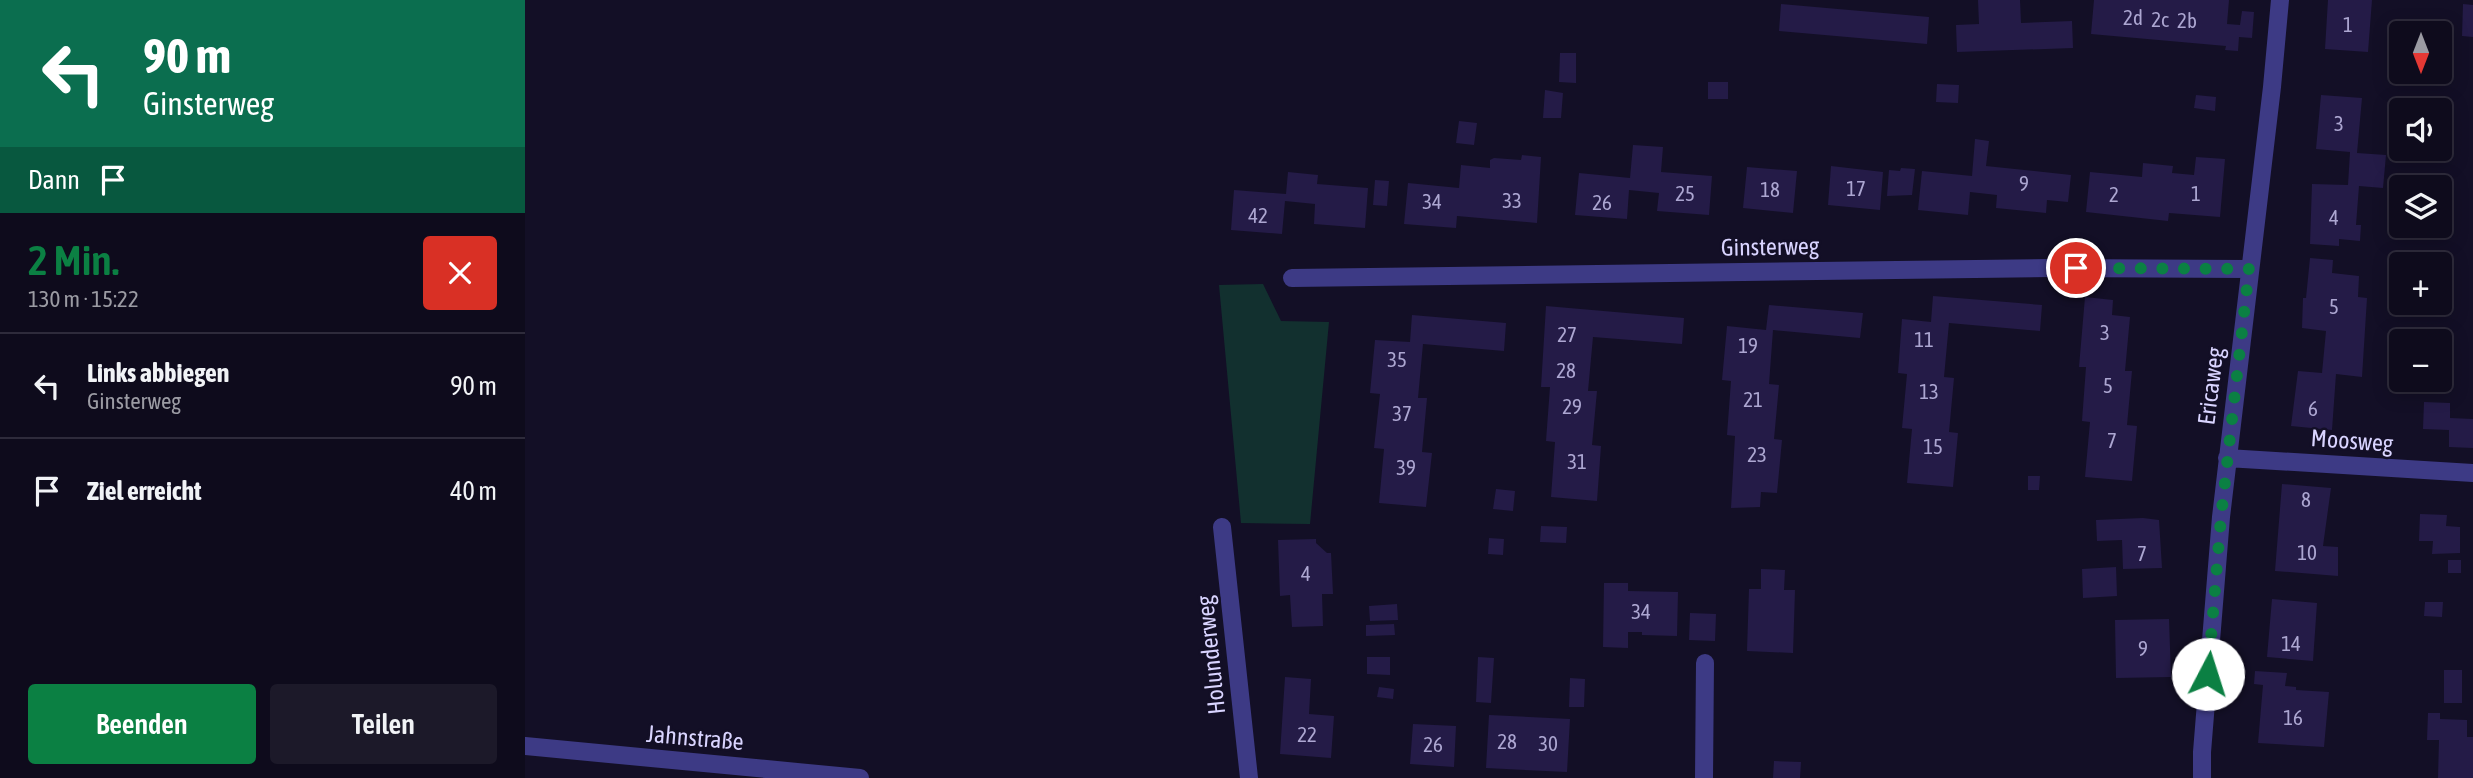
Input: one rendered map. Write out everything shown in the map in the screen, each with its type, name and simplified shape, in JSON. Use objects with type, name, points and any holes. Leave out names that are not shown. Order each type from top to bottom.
[{"type":"street","name":"Ericaweg","points":[[2202,778],[2204,724],[2227,458],[2273,88],[2280,0]]},
{"type":"street","name":"Ginsterweg","points":[[1292,278],[2010,268],[2249,269]]},
{"type":"street","name":"Moosweg","points":[[2227,458],[2473,473]]},
{"type":"street","name":"Holunderweg","points":[[1222,527],[1249,778]]},
{"type":"street","points":[[1704,778],[1705,663]]},
{"type":"street","name":"Jahnstraße","points":[[525,746],[860,778]]},
{"type":"green space","points":[[1263,284],[1281,321],[1329,322],[1310,524],[1241,523],[1219,285]]},
{"type":"building","points":[[1978,0],[2020,0],[2021,23],[2072,21],[2073,48],[1957,52],[1956,25],[1979,24]]},
{"type":"building","points":[[2094,0],[2229,0],[2227,24],[2240,25],[2242,11],[2254,12],[2252,38],[2239,37],[2238,51],[2225,50],[2226,46],[2091,34]]},
{"type":"building","points":[[2328,0],[2372,0],[2368,52],[2325,49]]},
{"type":"building","points":[[1781,4],[1929,17],[1927,44],[1779,31]]},
{"type":"building","points":[[2463,4],[2473,5],[2473,37],[2462,36]]},
{"type":"building","points":[[1560,53],[1576,53],[1576,83],[1559,82]]},
{"type":"building","points":[[1708,82],[1728,82],[1728,99],[1708,99]]},
{"type":"building","points":[[1937,84],[1959,85],[1958,103],[1936,102]]},
{"type":"building","points":[[1545,90],[1563,93],[1561,118],[1543,118]]},
{"type":"building","points":[[2196,95],[2216,97],[2215,111],[2194,108]]},
{"type":"building","points":[[2321,95],[2362,98],[2357,153],[2386,155],[2383,188],[2359,186],[2356,225],[2361,225],[2360,241],[2339,239],[2339,246],[2310,244],[2312,184],[2348,185],[2350,152],[2316,149]]},
{"type":"building","points":[[1459,121],[1477,123],[1474,145],[1456,143]]},
{"type":"building","points":[[1975,139],[1989,141],[1986,166],[2071,175],[2068,202],[2047,200],[2046,213],[1996,208],[1997,195],[1970,192],[1968,215],[1918,210],[1922,171],[1972,176]]},
{"type":"building","points":[[1633,145],[1663,147],[1661,172],[1712,176],[1709,215],[1657,211],[1659,193],[1629,190],[1627,219],[1575,215],[1579,173],[1630,178]]},
{"type":"building","points":[[1522,155],[1541,157],[1537,223],[1457,216],[1456,228],[1404,224],[1408,183],[1459,188],[1461,165],[1490,168],[1490,160],[1494,158],[1521,160]]},
{"type":"building","points":[[2196,157],[2225,159],[2220,217],[2169,213],[2168,221],[2086,212],[2090,172],[2142,177],[2143,163],[2173,166],[2172,173],[2194,175]]},
{"type":"building","points":[[1831,166],[1883,172],[1880,210],[1828,205]]},
{"type":"building","points":[[1747,167],[1797,171],[1793,213],[1743,208]]},
{"type":"building","points":[[1901,168],[1915,169],[1912,195],[1887,196],[1889,170],[1900,171]]},
{"type":"building","points":[[1288,172],[1318,175],[1317,184],[1368,188],[1365,228],[1314,224],[1315,204],[1285,201],[1282,234],[1231,230],[1234,190],[1286,194]]},
{"type":"building","points":[[1375,180],[1389,181],[1387,206],[1373,205]]},
{"type":"building","points":[[2310,258],[2333,260],[2332,273],[2359,276],[2358,297],[2367,298],[2362,377],[2336,374],[2332,430],[2291,426],[2298,371],[2322,373],[2326,331],[2302,328],[2303,298],[2306,298]]},
{"type":"building","points":[[1933,296],[2042,305],[2040,331],[1949,323],[1944,377],[1954,378],[1949,432],[1958,433],[1953,487],[1907,483],[1912,429],[1902,428],[1907,374],[1898,373],[1902,319],[1931,322]]},
{"type":"building","points":[[2085,297],[2113,300],[2112,315],[2130,317],[2125,371],[2132,371],[2127,425],[2137,426],[2132,481],[2085,477],[2090,422],[2082,421],[2086,367],[2079,367]]},
{"type":"building","points":[[1769,305],[1863,313],[1860,338],[1773,330],[1769,384],[1779,385],[1774,439],[1782,440],[1777,493],[1761,492],[1760,507],[1731,508],[1735,436],[1727,435],[1731,381],[1722,380],[1727,326],[1766,330]]},
{"type":"building","points":[[1546,306],[1684,318],[1682,344],[1593,337],[1588,391],[1597,391],[1592,445],[1601,446],[1597,501],[1551,497],[1555,442],[1546,441],[1550,387],[1541,387]]},
{"type":"building","points":[[1412,315],[1506,323],[1504,351],[1423,344],[1418,398],[1427,398],[1422,452],[1432,453],[1426,507],[1379,503],[1384,449],[1374,448],[1380,394],[1370,393],[1375,340],[1410,342]]},
{"type":"building","points":[[2424,402],[2450,403],[2450,418],[2473,419],[2473,448],[2449,447],[2449,430],[2423,429]]},
{"type":"building","points":[[2028,476],[2040,476],[2039,490],[2028,490]]},
{"type":"building","points":[[2282,484],[2331,488],[2323,546],[2338,547],[2338,576],[2275,571]]},
{"type":"building","points":[[1496,489],[1515,491],[1513,511],[1493,509]]},
{"type":"building","points":[[2420,514],[2447,515],[2446,526],[2460,527],[2460,553],[2432,554],[2433,541],[2419,541]]},
{"type":"building","points":[[2096,520],[2159,520],[2162,568],[2123,569],[2122,540],[2097,541]]},
{"type":"building","points":[[1541,526],[1567,527],[1566,543],[1540,542]]},
{"type":"building","points":[[1489,538],[1504,539],[1503,555],[1488,554]]},
{"type":"building","points":[[1316,539],[1316,543],[1327,553],[1331,553],[1333,594],[1322,594],[1323,626],[1292,627],[1290,595],[1280,596],[1278,540]]},
{"type":"building","points":[[2448,560],[2461,560],[2461,573],[2448,573]]},
{"type":"building","points":[[2116,567],[2117,596],[2083,598],[2082,569]]},
{"type":"building","points":[[1761,569],[1785,570],[1784,590],[1795,590],[1793,653],[1747,651],[1749,589],[1761,589]]},
{"type":"building","points":[[1604,583],[1628,583],[1628,591],[1678,592],[1677,636],[1628,632],[1628,648],[1603,647]]},
{"type":"building","points":[[2272,599],[2317,603],[2313,661],[2267,657]]},
{"type":"building","points":[[2425,602],[2443,602],[2442,617],[2424,616]]},
{"type":"building","points":[[1397,604],[1398,620],[1370,621],[1369,606]]},
{"type":"building","points":[[1690,613],[1716,614],[1715,641],[1689,640]]},
{"type":"building","points":[[2169,619],[2171,677],[2116,678],[2115,620]]},
{"type":"building","points":[[1394,624],[1395,635],[1366,636],[1366,625]]},
{"type":"building","points":[[1367,657],[1390,657],[1390,675],[1367,674]]},
{"type":"building","points":[[1478,657],[1494,658],[1491,703],[1476,702]]},
{"type":"building","points":[[2444,670],[2462,670],[2462,703],[2444,703]]},
{"type":"building","points":[[2255,671],[2287,673],[2285,686],[2296,687],[2296,690],[2329,692],[2324,747],[2258,743],[2263,685],[2254,684]]},
{"type":"building","points":[[1285,677],[1311,679],[1309,714],[1334,716],[1331,758],[1280,754]]},
{"type":"building","points":[[1570,678],[1585,679],[1584,707],[1569,707]]},
{"type":"building","points":[[1379,687],[1394,689],[1393,699],[1377,697]]},
{"type":"building","points":[[2428,713],[2440,713],[2440,719],[2467,720],[2467,737],[2473,737],[2473,778],[2438,778],[2439,740],[2427,740]]},
{"type":"building","points":[[1489,715],[1570,719],[1567,772],[1486,768]]},
{"type":"building","points":[[1413,724],[1456,726],[1454,767],[1410,764]]},
{"type":"building","points":[[1774,761],[1801,762],[1800,778],[1773,778]]},
{"type":"route","points":[[2076,268],[2249,269],[2221,517],[2208,674]]}]
